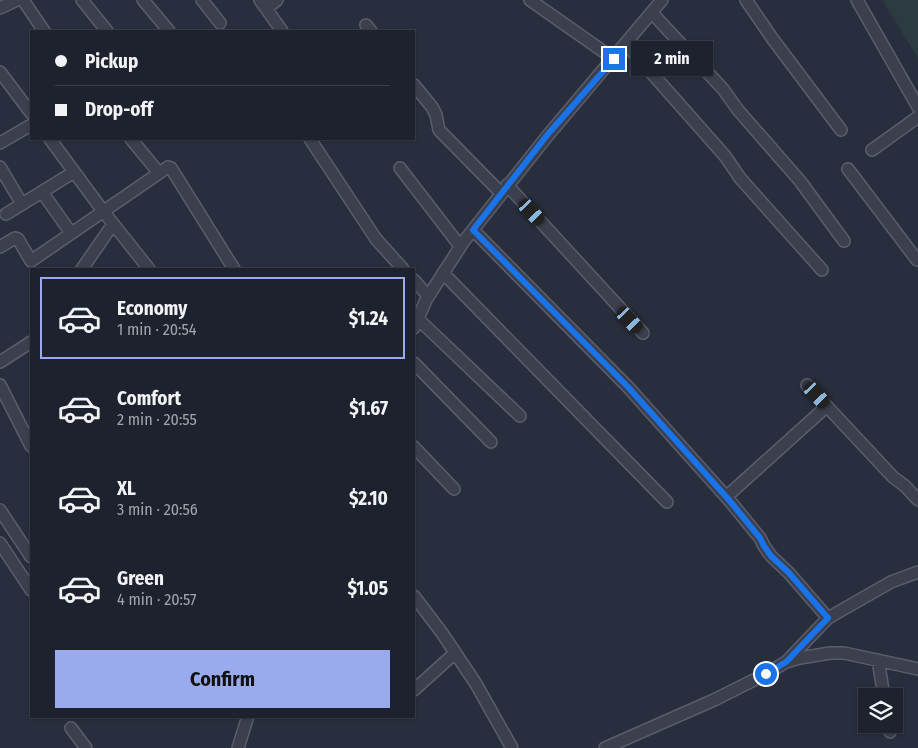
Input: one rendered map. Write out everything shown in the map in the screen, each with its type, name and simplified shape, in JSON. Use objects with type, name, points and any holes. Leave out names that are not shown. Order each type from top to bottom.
[{"type":"street","points":[[0,8],[17,0]]},
{"type":"street","points":[[23,0],[43,30]]},
{"type":"street","points":[[82,0],[105,30]]},
{"type":"street","points":[[144,0],[167,30]]},
{"type":"street","points":[[202,0],[220,23]]},
{"type":"street","points":[[277,0],[263,4],[281,30]]},
{"type":"street","points":[[530,0],[614,59]]},
{"type":"street","points":[[520,416],[416,324],[428,296],[460,246],[548,134],[614,59],[662,0]]},
{"type":"street","points":[[746,0],[841,130]]},
{"type":"street","points":[[857,0],[913,85],[918,107]]},
{"type":"street","points":[[652,13],[723,89],[738,110],[800,181],[844,241]]},
{"type":"street","points":[[626,44],[725,156],[740,178],[822,270]]},
{"type":"street","points":[[2,77],[30,112]]},
{"type":"street","points":[[415,86],[432,107],[439,130],[504,189],[643,333]]},
{"type":"street","points":[[872,150],[918,117]]},
{"type":"street","points":[[0,143],[30,126]]},
{"type":"street","points":[[51,140],[148,268]]},
{"type":"street","points":[[132,140],[159,173]]},
{"type":"street","points":[[311,140],[376,239],[402,268]]},
{"type":"street","points":[[0,167],[22,204]]},
{"type":"street","points":[[0,247],[15,238],[18,239],[33,265],[71,233],[168,167],[171,168],[233,268]]},
{"type":"street","points":[[400,168],[460,246]]},
{"type":"street","points":[[848,170],[918,260]]},
{"type":"street","points":[[6,214],[74,172]]},
{"type":"street","points":[[42,192],[71,233]]},
{"type":"street","points":[[83,268],[113,224]]},
{"type":"street","points":[[473,230],[628,387],[726,497],[760,538],[771,556],[789,573],[828,618]]},
{"type":"street","points":[[444,273],[667,502]]},
{"type":"street","points":[[415,281],[428,296]]},
{"type":"street","points":[[0,362],[30,343]]},
{"type":"street","points":[[415,364],[491,442]]},
{"type":"street","points":[[0,385],[30,444]]},
{"type":"street","points":[[807,385],[892,477],[905,486],[918,500]]},
{"type":"street","points":[[726,497],[827,406]]},
{"type":"street","points":[[415,449],[454,489]]},
{"type":"street","points":[[0,510],[4,527],[30,556]]},
{"type":"street","points":[[0,543],[30,588]]},
{"type":"street","points":[[605,748],[714,700],[766,674],[786,662],[828,618],[891,582],[918,572]]},
{"type":"street","points":[[418,610],[455,653],[476,684],[512,748]]},
{"type":"street","points":[[415,689],[455,653]]},
{"type":"street","points":[[786,662],[814,655],[844,653],[918,669]]},
{"type":"street","points":[[878,660],[883,688]]},
{"type":"street","points":[[238,748],[244,719]]},
{"type":"street","points":[[71,728],[86,748]]},
{"type":"shaded area","points":[[882,0],[918,0],[918,58]]},
{"type":"route","points":[[614,59],[548,134],[473,230],[628,387],[729,500],[760,538],[771,556],[789,573],[828,618],[786,662],[766,674]]}]
